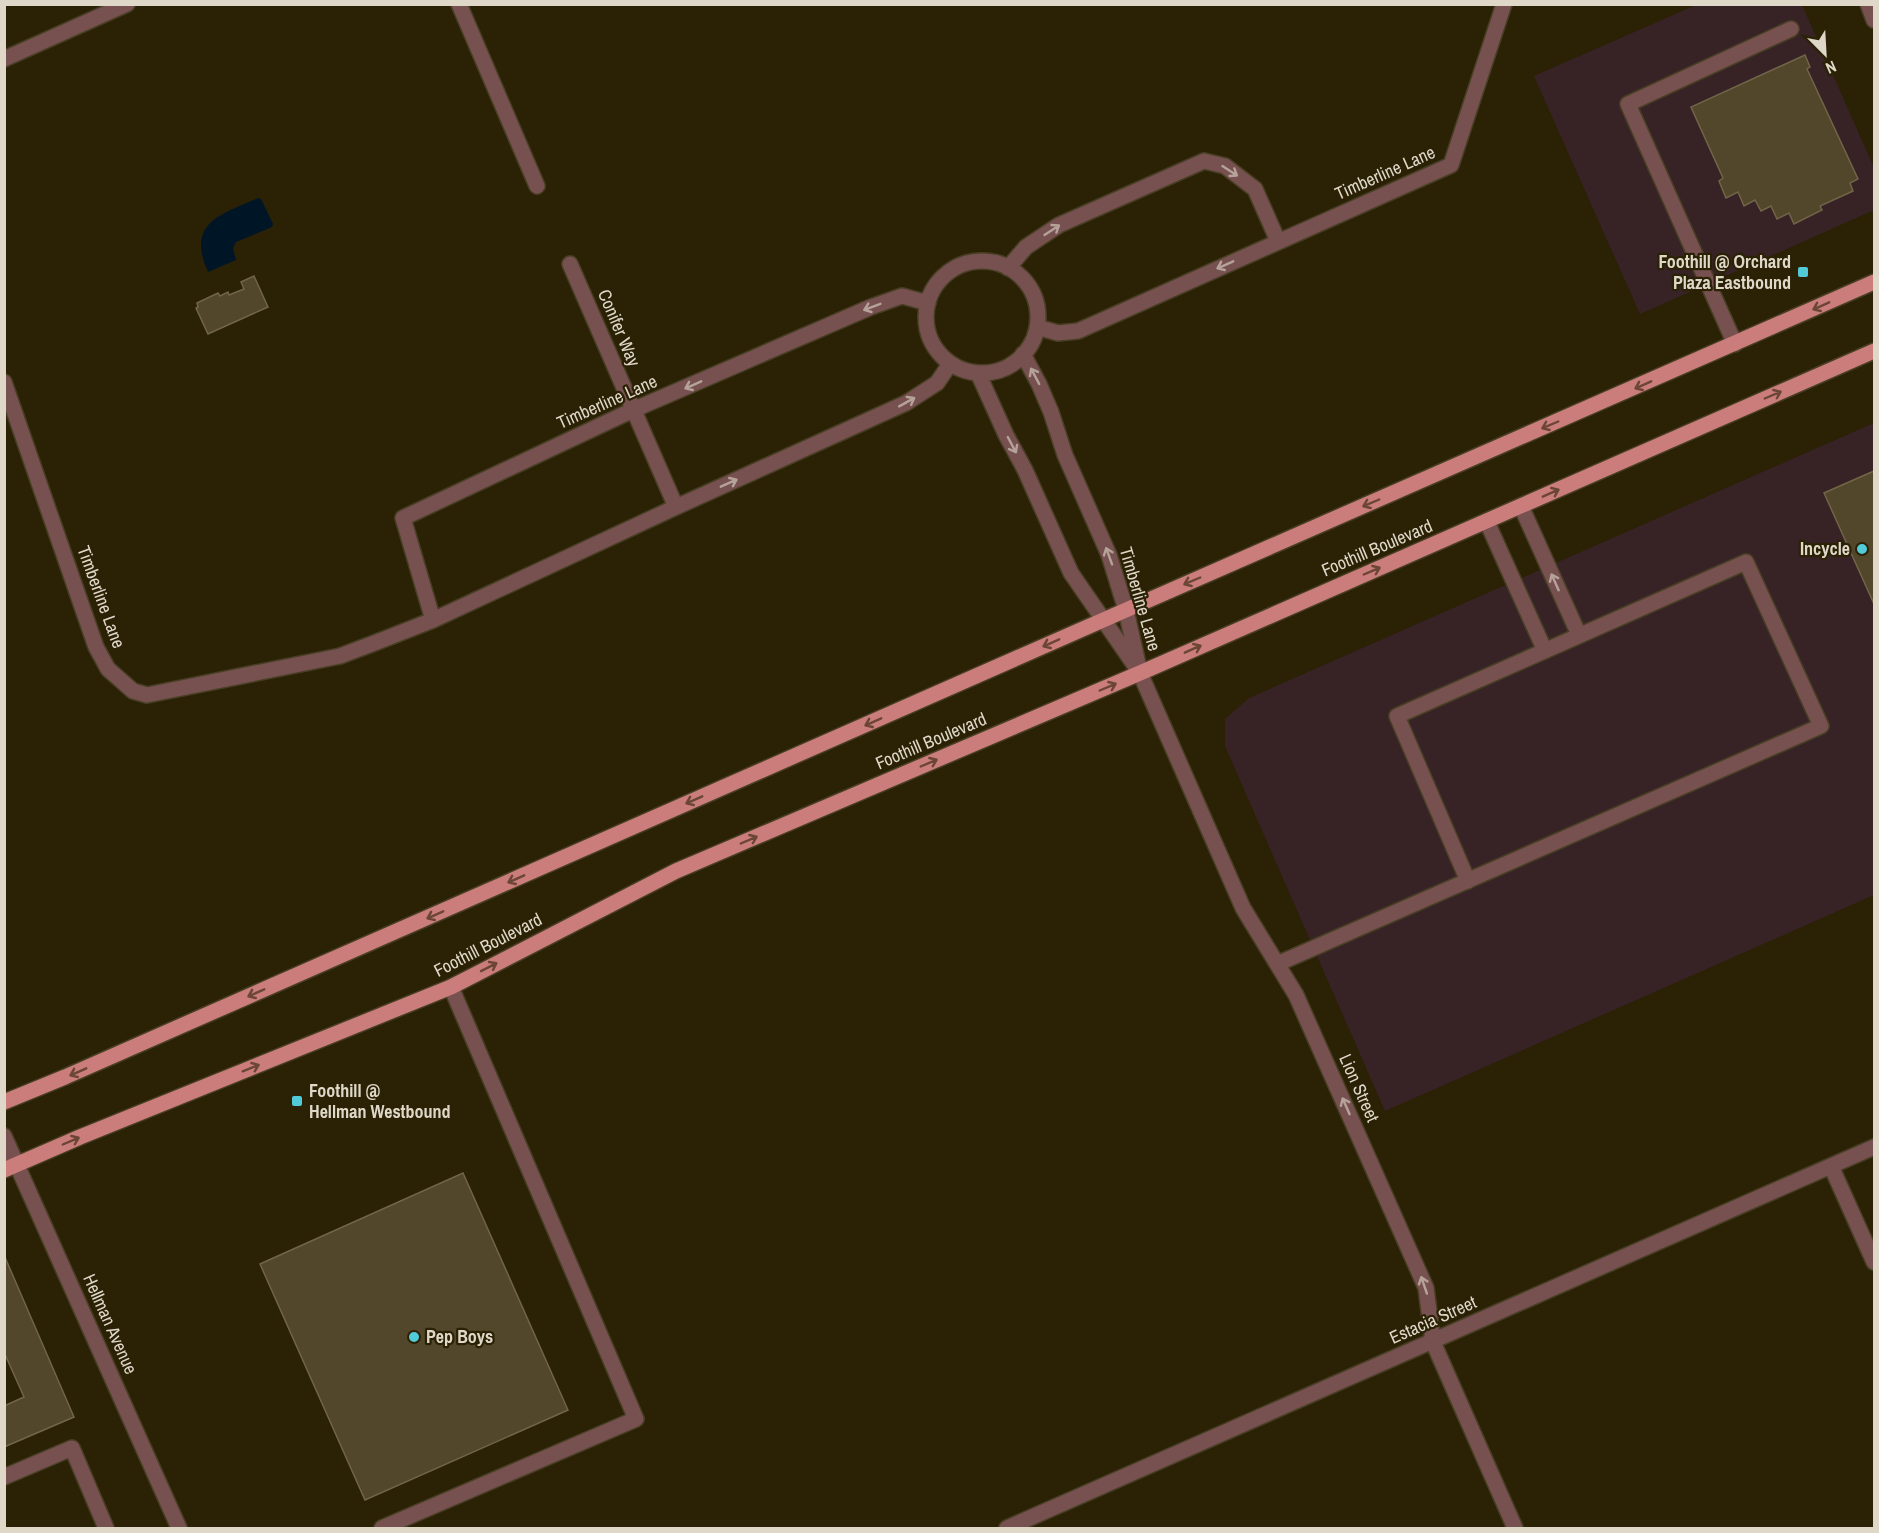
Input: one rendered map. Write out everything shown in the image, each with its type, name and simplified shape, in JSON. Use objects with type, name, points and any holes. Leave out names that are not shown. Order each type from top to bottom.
[{"type":"main road","points":[[4,1102],[98,1063],[1875,282]]},
{"type":"main road","name":"Foothill Boulevard","points":[[11,1167],[451,987],[676,871],[1140,673],[1875,351]]},
{"type":"street","points":[[4,59],[127,4]]},
{"type":"street","points":[[459,4],[537,186]]},
{"type":"street","name":"Timberline Lane","points":[[1037,327],[1058,333],[1078,331],[1451,165],[1504,4]]},
{"type":"street","points":[[1868,4],[1875,20]]},
{"type":"street","points":[[1735,344],[1628,104],[1791,28]]},
{"type":"street","points":[[1008,268],[1026,247],[1059,225],[1204,161],[1225,166],[1255,189],[1278,242]]},
{"type":"street","points":[[974,262],[992,262],[1008,268],[1023,278],[1033,293],[1038,310],[1037,327],[1031,345],[1020,358],[1005,368],[986,374],[967,371],[950,364],[935,350],[927,332],[925,313],[930,294],[941,278],[956,267],[974,262]]},
{"type":"street","name":"Conifer Way","points":[[570,264],[676,507]]},
{"type":"street","name":"Timberline Lane","points":[[434,620],[403,518],[633,411],[871,307],[902,296],[928,303]]},
{"type":"street","name":"Timberline Lane","points":[[1023,354],[1047,403],[1065,455],[1109,555],[1126,610],[1140,673]]},
{"type":"street","name":"Timberline Lane","points":[[4,382],[96,647],[108,669],[133,692],[147,695],[340,656],[434,620],[906,403],[938,382],[950,364]]},
{"type":"street","name":"Timberline Lane","points":[[978,373],[1071,573],[1140,673]]},
{"type":"street","points":[[1521,506],[1579,635]]},
{"type":"street","points":[[1487,522],[1545,651]]},
{"type":"street","points":[[1277,964],[1468,881],[1821,726],[1746,561],[1397,716],[1468,881]]},
{"type":"street","name":"Lion Street","points":[[1140,673],[1243,908],[1296,994],[1426,1288],[1432,1342],[1515,1528]]},
{"type":"street","points":[[382,1528],[636,1419],[451,987]]},
{"type":"street","name":"Hellman Avenue","points":[[4,1136],[11,1167],[179,1528]]},
{"type":"street","name":"Estacia Street","points":[[1013,1527],[1875,1147]]},
{"type":"street","points":[[1831,1166],[1875,1262]]},
{"type":"street","points":[[4,1477],[72,1448],[106,1528]]},
{"type":"shaded area","points":[[1696,5],[1802,5],[1874,168],[1874,210],[1640,314],[1534,76]]},
{"type":"shaded area","points":[[1874,423],[1874,895],[1385,1111],[1225,746],[1225,719],[1249,698]]},
{"type":"water","points":[[258,198],[261,199],[273,224],[272,227],[236,242],[233,248],[236,260],[208,272],[202,255],[201,242],[204,231],[220,216]]},
{"type":"building","points":[[1805,55],[1810,67],[1807,69],[1858,179],[1850,183],[1853,191],[1820,206],[1822,210],[1794,224],[1789,213],[1777,219],[1771,206],[1761,211],[1755,200],[1744,206],[1738,192],[1726,198],[1719,181],[1723,178],[1691,107]]},
{"type":"building","points":[[254,276],[268,307],[208,334],[196,308],[197,303],[218,293],[220,296],[228,292],[229,295],[244,289],[241,282]]},
{"type":"building","name":"Incycle","points":[[1874,471],[1874,604],[1824,493]]},
{"type":"building","name":"Pep Boys","points":[[463,1173],[568,1410],[365,1500],[260,1264]]},
{"type":"building","points":[[4,1255],[74,1417],[4,1447],[4,1406],[24,1397],[4,1352]]},
{"type":"place","name":"Foothill @ Orchard Plaza Eastbound","points":[[1803,272]]},
{"type":"place","name":"Incycle","points":[[1862,549]]},
{"type":"place","name":"Foothill @ Hellman Westbound","points":[[297,1101]]},
{"type":"place","name":"Pep Boys","points":[[414,1337]]}]
